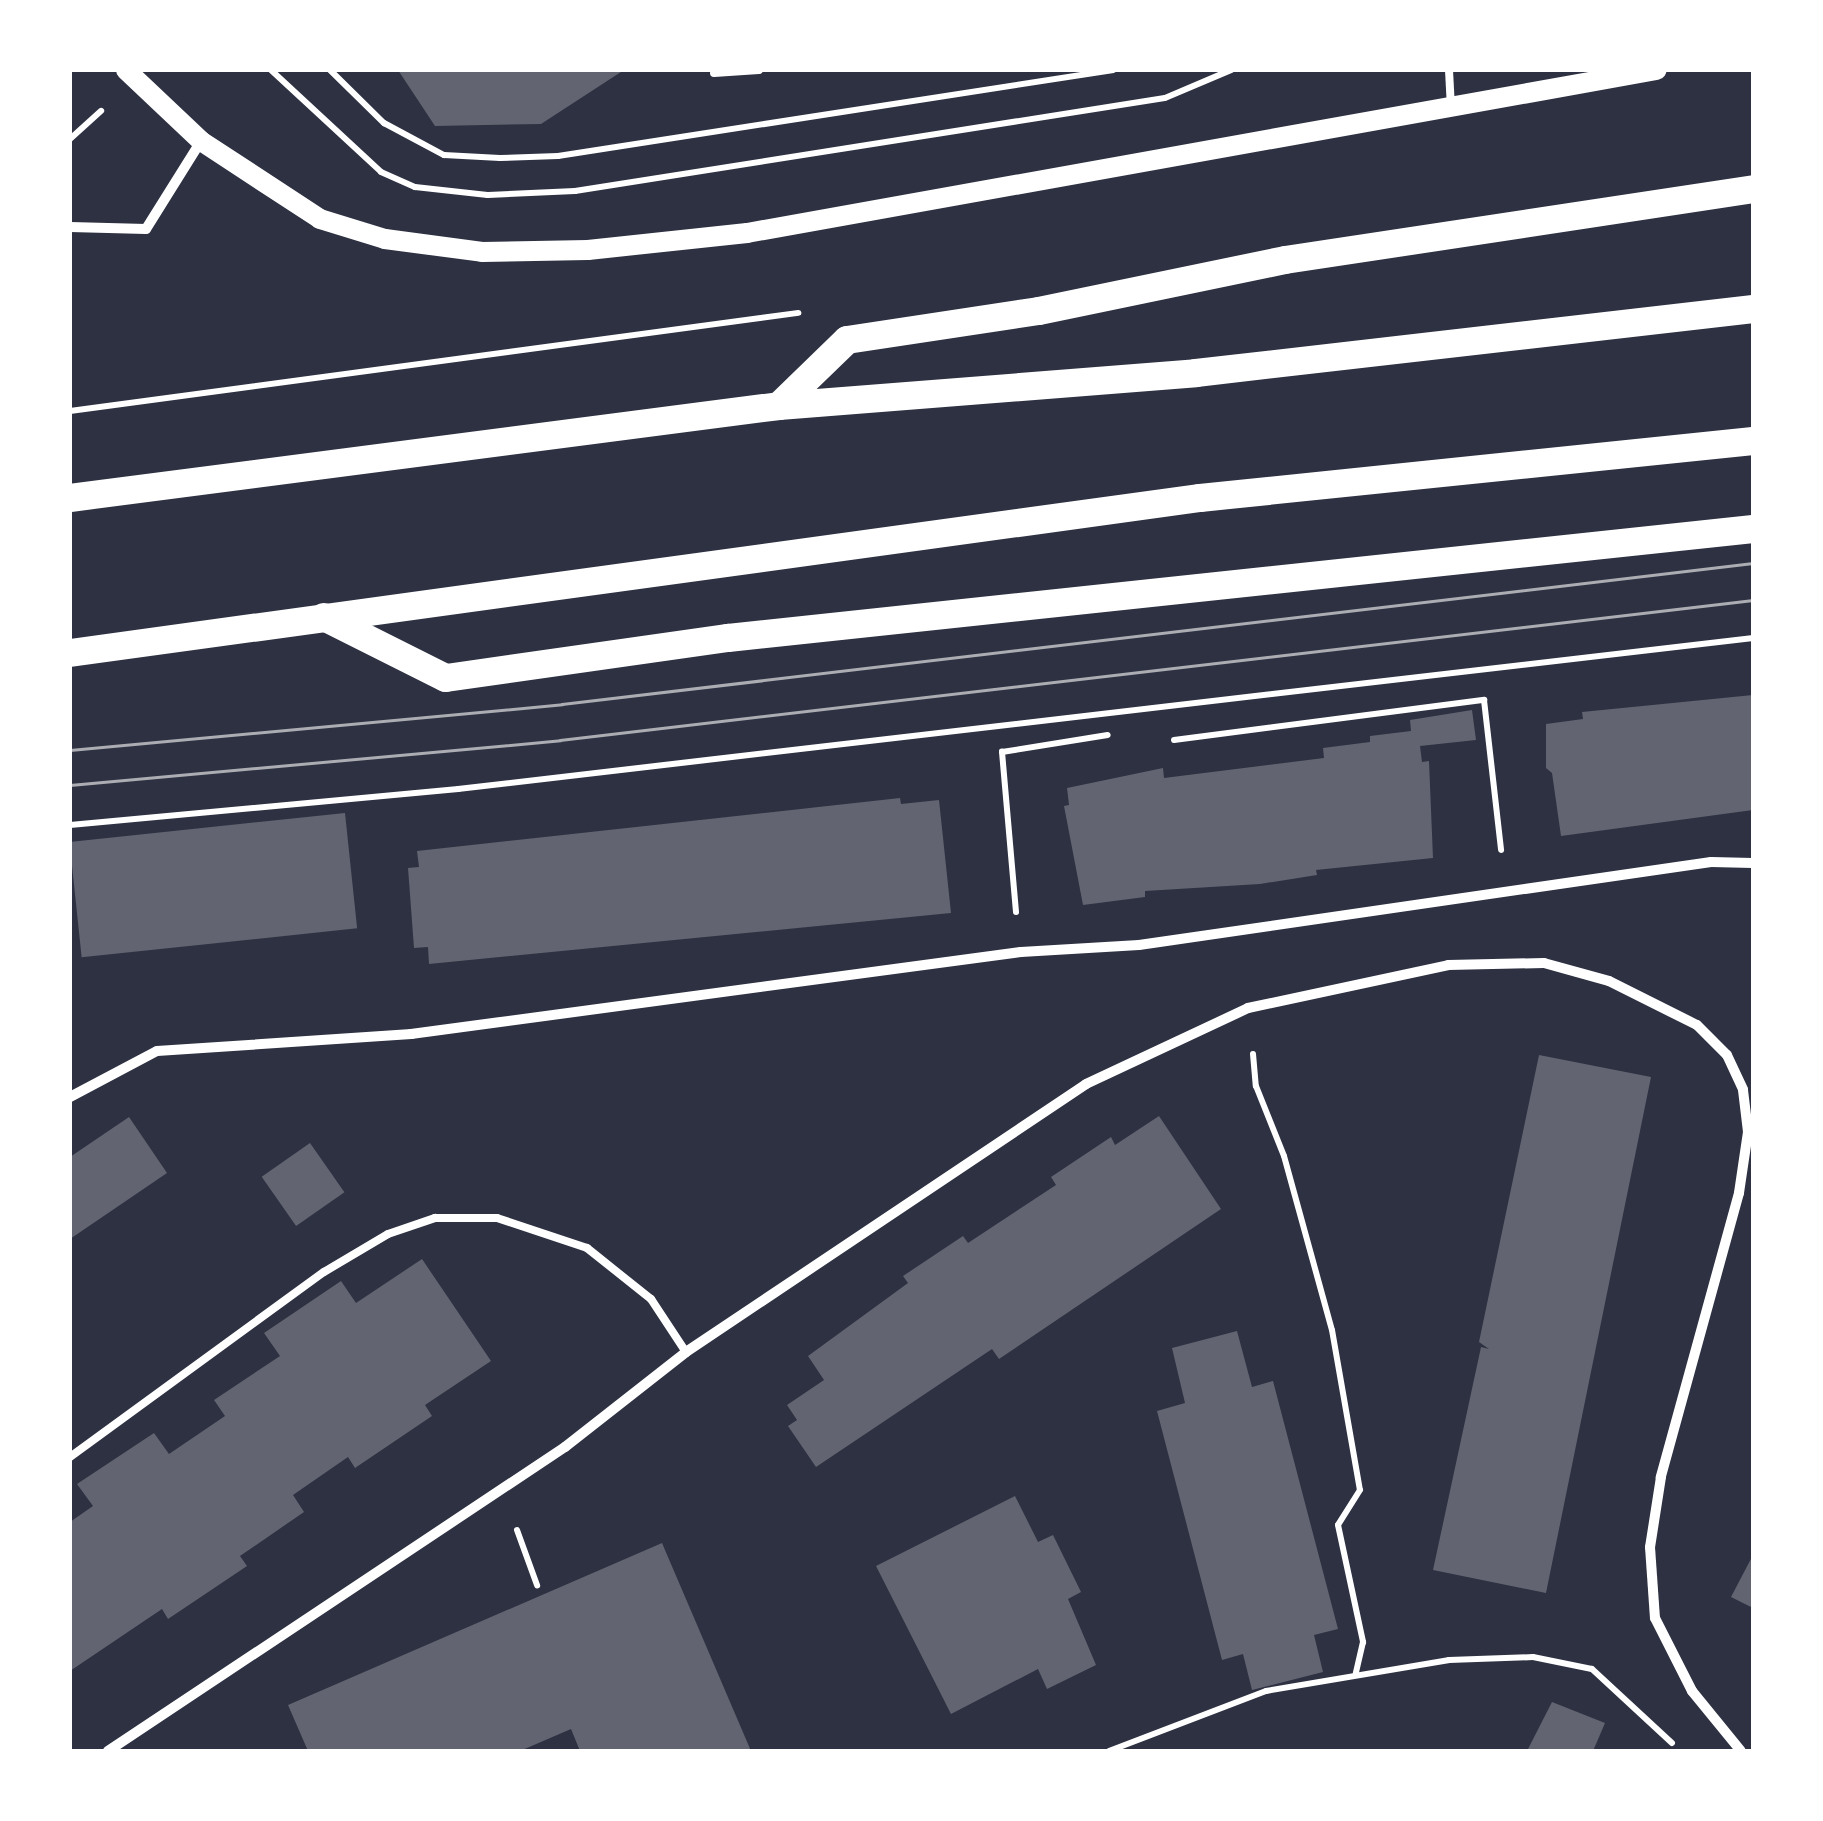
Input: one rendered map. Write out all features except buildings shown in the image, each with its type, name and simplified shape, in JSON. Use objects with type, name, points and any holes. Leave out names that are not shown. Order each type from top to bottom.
[{"type":"highway","points":[[780,406],[847,340],[1038,311],[1285,260],[1753,189]]},
{"type":"highway","points":[[70,498],[780,406],[1196,372],[1753,309]]},
{"type":"highway","points":[[70,654],[1200,498],[1753,442]]},
{"type":"highway","points":[[324,617],[446,678],[728,638],[1753,529]]},
{"type":"main road","points":[[126,70],[201,140],[320,220],[385,238],[482,252],[588,250],[747,232],[1657,70]]},
{"type":"street","points":[[70,227],[146,229],[201,140]]},
{"type":"street","points":[[70,1097],[157,1051],[411,1034],[1020,952],[1139,945],[1712,862],[1753,863]]},
{"type":"street","points":[[108,1751],[565,1448],[686,1352],[1086,1084],[1248,1008],[1448,965],[1544,963],[1609,981],[1698,1025],[1726,1055],[1743,1090],[1748,1132],[1739,1193],[1661,1477],[1650,1548],[1655,1618],[1692,1691],[1742,1751]]},
{"type":"street","points":[[1739,1193],[1753,1186]]},
{"type":"lane","points":[[714,73],[758,70]]},
{"type":"lane","points":[[1449,70],[1451,107]]},
{"type":"lane","points":[[70,1457],[324,1272],[388,1234],[435,1218],[496,1218],[542,1228],[587,1248],[652,1299],[686,1352]]},
{"type":"path","points":[[271,70],[381,172],[415,188],[488,195],[575,191],[1165,98],[1231,70]]},
{"type":"path","points":[[70,140],[104,109]]},
{"type":"path","points":[[70,826],[458,789],[890,734],[1753,638]]},
{"type":"path","points":[[1174,740],[1484,700],[1507,891]]},
{"type":"path","points":[[1013,881],[1002,752],[1108,736]]},
{"type":"path","points":[[1248,1008],[1256,1086],[1284,1156],[1332,1330],[1360,1490],[1338,1526],[1363,1642],[1356,1674]]},
{"type":"path","points":[[521,1519],[516,1528],[537,1584]]},
{"type":"path","points":[[1109,1751],[1266,1691],[1449,1660],[1570,1660],[1592,1669],[1680,1751]]},
{"type":"tram line","points":[[70,750],[562,704],[1753,563]]},
{"type":"tram line","points":[[70,785],[560,740],[1753,600]]}]
